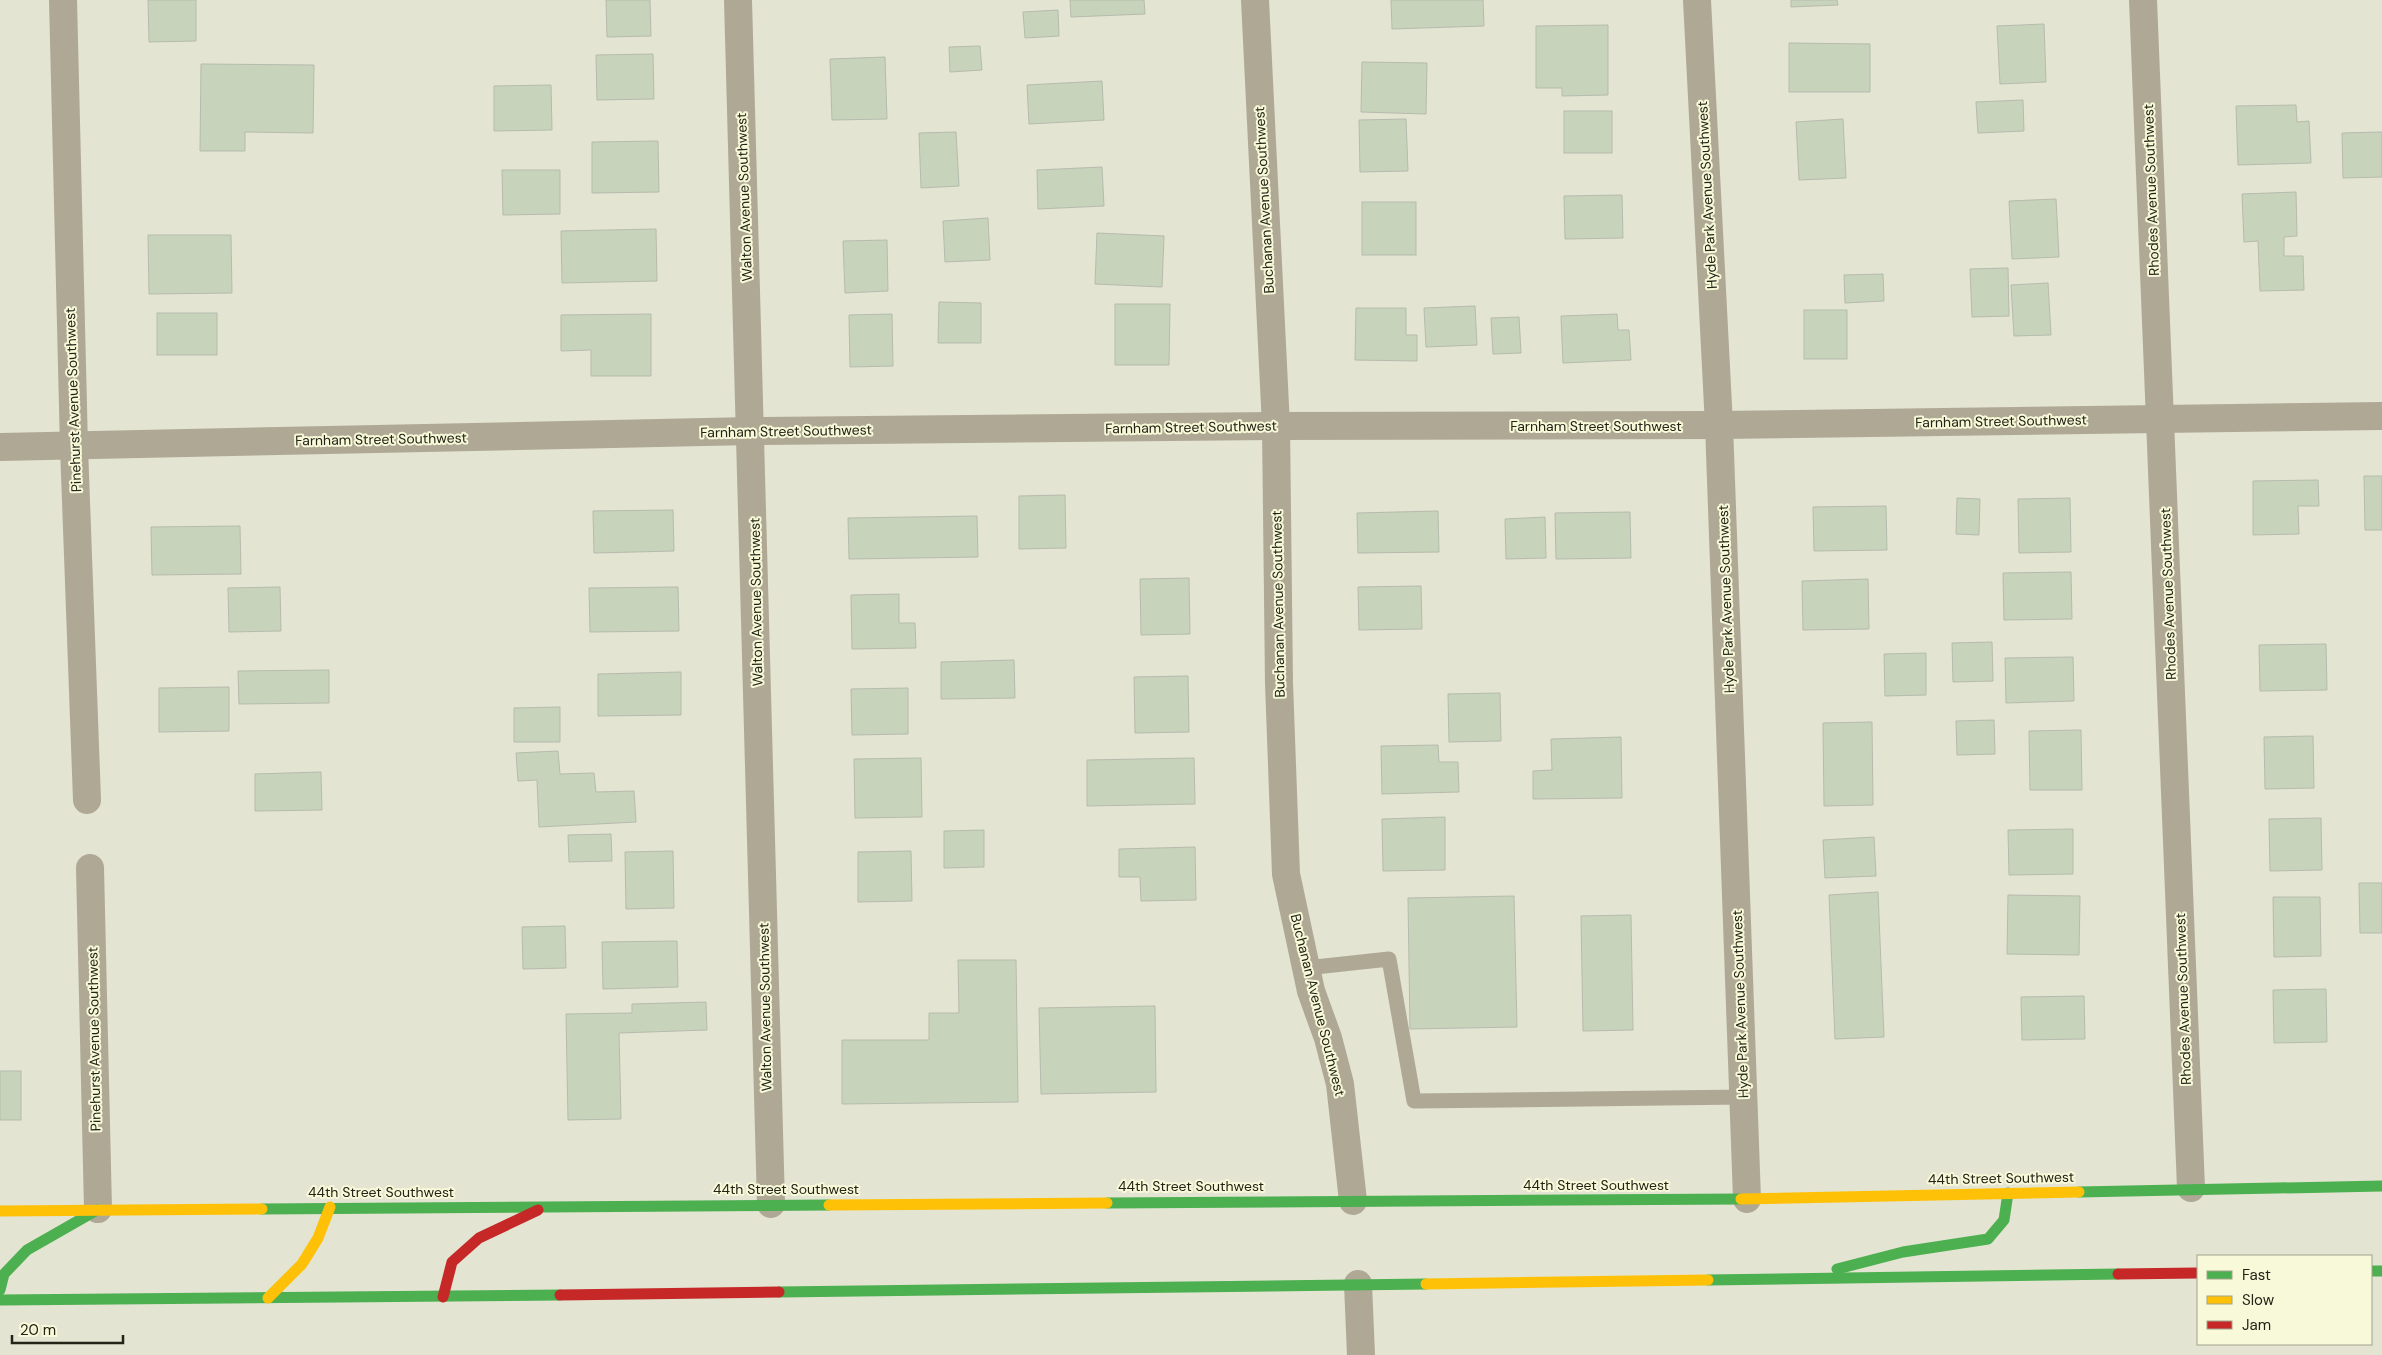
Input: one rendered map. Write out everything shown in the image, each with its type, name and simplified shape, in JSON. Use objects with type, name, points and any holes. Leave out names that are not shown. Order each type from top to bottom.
[{"type":"main road","name":"44th Street Southwest","points":[[0,1211],[330,1207],[1747,1199],[2191,1188],[2382,1186]]},
{"type":"main road","points":[[1813,1279],[1854,1263],[1988,1238],[2004,1220],[2008,1193]]},
{"type":"main road","points":[[443,1297],[452,1262],[479,1238],[546,1206]]},
{"type":"main road","points":[[268,1298],[302,1264],[318,1238],[330,1207]]},
{"type":"main road","points":[[0,1290],[4,1274],[27,1250],[98,1209]]},
{"type":"main road","points":[[0,1300],[443,1297],[2197,1274]]},
{"type":"street","name":"Pinehurst Avenue Southwest","points":[[63,0],[74,447],[87,800]]},
{"type":"street","name":"Walton Avenue Southwest","points":[[738,0],[752,431],[771,1204]]},
{"type":"street","name":"Buchanan Avenue Southwest","points":[[1255,0],[1276,426],[1279,683],[1286,874],[1306,968],[1340,1084],[1353,1201]]},
{"type":"street","name":"Hyde Park Avenue Southwest","points":[[1697,0],[1719,426],[1747,1199]]},
{"type":"street","name":"Rhodes Avenue Southwest","points":[[2143,0],[2191,1188]]},
{"type":"street","name":"Farnham Street Southwest","points":[[0,447],[74,447],[752,431],[1276,426],[1719,426],[2382,416]]},
{"type":"street","name":"Pinehurst Avenue Southwest","points":[[90,868],[98,1209]]},
{"type":"street","points":[[1358,1284],[1361,1355]]},
{"type":"lane","points":[[1306,968],[1388,960],[1414,1101],[1744,1097]]},
{"type":"building","points":[[148,0],[196,0],[196,41],[149,42]]},
{"type":"building","points":[[606,0],[650,0],[651,36],[607,37]]},
{"type":"building","points":[[1070,0],[1144,0],[1145,14],[1071,17]]},
{"type":"building","points":[[1391,0],[1483,0],[1484,26],[1392,29]]},
{"type":"building","points":[[1791,0],[1837,0],[1838,5],[1791,7]]},
{"type":"building","points":[[1058,10],[1059,36],[1025,38],[1023,12]]},
{"type":"building","points":[[2044,24],[2046,82],[2000,84],[1997,26]]},
{"type":"building","points":[[1608,25],[1608,95],[1562,96],[1562,88],[1536,88],[1536,26]]},
{"type":"building","points":[[1789,43],[1870,44],[1870,92],[1789,92]]},
{"type":"building","points":[[980,46],[982,70],[950,72],[949,47]]},
{"type":"building","points":[[653,54],[654,99],[597,100],[596,55]]},
{"type":"building","points":[[885,57],[887,119],[832,120],[830,59]]},
{"type":"building","points":[[1362,62],[1427,63],[1426,114],[1361,112]]},
{"type":"building","points":[[201,64],[314,65],[313,133],[245,132],[245,151],[200,151]]},
{"type":"building","points":[[1102,81],[1104,120],[1029,124],[1027,85]]},
{"type":"building","points":[[551,85],[552,130],[494,131],[494,86]]},
{"type":"building","points":[[2023,100],[2024,131],[1978,133],[1976,102]]},
{"type":"building","points":[[2296,105],[2297,122],[2309,121],[2311,163],[2238,165],[2236,106]]},
{"type":"building","points":[[1564,111],[1612,111],[1612,153],[1564,153]]},
{"type":"building","points":[[1406,119],[1408,171],[1360,172],[1359,120]]},
{"type":"building","points":[[1843,119],[1846,178],[1799,180],[1796,122]]},
{"type":"building","points":[[956,132],[959,186],[921,188],[919,133]]},
{"type":"building","points":[[2382,132],[2382,177],[2343,178],[2342,133]]},
{"type":"building","points":[[658,141],[659,192],[592,193],[592,142]]},
{"type":"building","points":[[1102,167],[1104,206],[1038,209],[1037,170]]},
{"type":"building","points":[[502,170],[560,170],[560,214],[503,215]]},
{"type":"building","points":[[2296,192],[2297,236],[2284,237],[2284,256],[2303,256],[2304,290],[2260,291],[2258,241],[2244,242],[2242,194]]},
{"type":"building","points":[[1622,195],[1623,238],[1565,239],[1564,196]]},
{"type":"building","points":[[2056,199],[2059,257],[2012,259],[2009,201]]},
{"type":"building","points":[[1362,202],[1416,202],[1416,255],[1362,255]]},
{"type":"building","points":[[988,218],[990,260],[945,262],[943,221]]},
{"type":"building","points":[[656,229],[657,281],[562,283],[561,231]]},
{"type":"building","points":[[1097,233],[1164,236],[1162,287],[1095,284]]},
{"type":"building","points":[[148,235],[231,235],[232,293],[149,294]]},
{"type":"building","points":[[887,240],[888,291],[845,293],[843,241]]},
{"type":"building","points":[[2008,268],[2009,316],[1972,317],[1970,269]]},
{"type":"building","points":[[1883,274],[1884,301],[1845,303],[1844,275]]},
{"type":"building","points":[[2048,283],[2051,335],[2014,336],[2011,285]]},
{"type":"building","points":[[939,302],[981,303],[981,343],[938,343]]},
{"type":"building","points":[[1115,304],[1170,304],[1169,365],[1115,365]]},
{"type":"building","points":[[1475,306],[1477,345],[1426,347],[1424,308]]},
{"type":"building","points":[[1356,308],[1406,308],[1406,335],[1417,335],[1417,361],[1355,360]]},
{"type":"building","points":[[1804,310],[1847,310],[1847,359],[1804,359]]},
{"type":"building","points":[[157,313],[217,313],[217,355],[157,355]]},
{"type":"building","points":[[651,314],[651,376],[591,376],[591,350],[561,351],[561,315]]},
{"type":"building","points":[[892,314],[893,366],[850,367],[849,315]]},
{"type":"building","points":[[1617,314],[1618,330],[1629,330],[1631,360],[1563,363],[1561,316]]},
{"type":"building","points":[[1519,317],[1521,353],[1493,354],[1491,318]]},
{"type":"building","points":[[2364,476],[2382,476],[2382,530],[2365,530]]},
{"type":"building","points":[[2318,480],[2319,506],[2298,506],[2299,534],[2253,535],[2253,481]]},
{"type":"building","points":[[1065,495],[1066,548],[1019,549],[1019,496]]},
{"type":"building","points":[[1957,498],[1980,499],[1979,535],[1956,534]]},
{"type":"building","points":[[2070,498],[2071,552],[2019,553],[2018,499]]},
{"type":"building","points":[[1886,506],[1887,550],[1814,551],[1813,507]]},
{"type":"building","points":[[673,510],[674,551],[594,553],[593,511]]},
{"type":"building","points":[[1438,511],[1439,552],[1358,553],[1357,513]]},
{"type":"building","points":[[1630,512],[1631,558],[1556,559],[1555,513]]},
{"type":"building","points":[[977,516],[978,557],[849,559],[848,518]]},
{"type":"building","points":[[1545,517],[1546,558],[1506,559],[1505,519]]},
{"type":"building","points":[[240,526],[241,574],[152,575],[151,527]]},
{"type":"building","points":[[2071,572],[2072,619],[2004,620],[2003,573]]},
{"type":"building","points":[[1189,578],[1190,634],[1141,635],[1140,579]]},
{"type":"building","points":[[1868,579],[1869,629],[1803,630],[1802,581]]},
{"type":"building","points":[[1421,586],[1422,629],[1359,630],[1358,587]]},
{"type":"building","points":[[280,587],[281,631],[229,632],[228,588]]},
{"type":"building","points":[[678,587],[679,631],[590,632],[589,588]]},
{"type":"building","points":[[899,594],[899,623],[915,623],[916,648],[852,649],[851,595]]},
{"type":"building","points":[[1992,642],[1993,681],[1953,682],[1952,643]]},
{"type":"building","points":[[2326,644],[2327,690],[2260,691],[2259,645]]},
{"type":"building","points":[[1926,653],[1926,695],[1885,696],[1884,654]]},
{"type":"building","points":[[2073,657],[2074,701],[2006,703],[2005,658]]},
{"type":"building","points":[[1014,660],[1015,698],[941,699],[941,662]]},
{"type":"building","points":[[329,670],[329,703],[239,704],[238,671]]},
{"type":"building","points":[[681,672],[681,715],[598,716],[598,674]]},
{"type":"building","points":[[1188,676],[1189,732],[1135,733],[1134,677]]},
{"type":"building","points":[[229,687],[229,731],[159,732],[159,688]]},
{"type":"building","points":[[908,688],[908,734],[852,735],[851,689]]},
{"type":"building","points":[[1500,693],[1501,741],[1449,742],[1448,694]]},
{"type":"building","points":[[560,707],[560,742],[514,742],[514,708]]},
{"type":"building","points":[[1994,720],[1995,754],[1957,755],[1956,721]]},
{"type":"building","points":[[1872,722],[1873,805],[1824,806],[1823,723]]},
{"type":"building","points":[[2081,730],[2082,790],[2030,790],[2029,731]]},
{"type":"building","points":[[2313,736],[2314,788],[2265,789],[2264,737]]},
{"type":"building","points":[[1621,737],[1622,798],[1533,799],[1533,771],[1552,770],[1551,739]]},
{"type":"building","points":[[1438,745],[1439,762],[1458,762],[1459,792],[1382,794],[1381,746]]},
{"type":"building","points":[[558,751],[560,774],[594,773],[596,792],[634,791],[636,822],[539,827],[537,780],[518,781],[516,753]]},
{"type":"building","points":[[921,758],[922,817],[855,818],[854,759]]},
{"type":"building","points":[[1194,758],[1195,804],[1087,806],[1087,760]]},
{"type":"building","points":[[321,772],[322,810],[255,811],[255,774]]},
{"type":"building","points":[[1445,817],[1445,870],[1383,871],[1382,819]]},
{"type":"building","points":[[2321,818],[2322,870],[2270,871],[2269,819]]},
{"type":"building","points":[[2073,829],[2073,874],[2009,875],[2008,830]]},
{"type":"building","points":[[984,830],[984,867],[944,868],[944,831]]},
{"type":"building","points":[[611,834],[612,861],[569,862],[568,835]]},
{"type":"building","points":[[1874,837],[1876,876],[1825,878],[1823,840]]},
{"type":"building","points":[[1195,847],[1196,900],[1141,901],[1140,877],[1119,877],[1119,849]]},
{"type":"building","points":[[673,851],[674,908],[626,909],[625,852]]},
{"type":"building","points":[[911,851],[912,901],[858,902],[858,852]]},
{"type":"building","points":[[2359,883],[2382,883],[2382,933],[2360,933]]},
{"type":"building","points":[[1878,892],[1884,1037],[1835,1039],[1829,895]]},
{"type":"building","points":[[2008,895],[2080,896],[2079,955],[2007,954]]},
{"type":"building","points":[[1514,896],[1517,1027],[1410,1029],[1408,898]]},
{"type":"building","points":[[2273,897],[2320,897],[2321,956],[2274,957]]},
{"type":"building","points":[[1631,915],[1633,1030],[1583,1031],[1581,916]]},
{"type":"building","points":[[565,926],[566,968],[523,969],[522,927]]},
{"type":"building","points":[[677,941],[678,987],[603,989],[602,942]]},
{"type":"building","points":[[958,960],[1016,960],[1018,1102],[842,1104],[842,1040],[929,1040],[929,1013],[959,1013]]},
{"type":"building","points":[[2326,989],[2327,1042],[2274,1043],[2273,990]]},
{"type":"building","points":[[2084,996],[2085,1039],[2022,1040],[2021,997]]},
{"type":"building","points":[[706,1002],[707,1030],[619,1033],[621,1119],[568,1120],[566,1014],[632,1013],[632,1004]]},
{"type":"building","points":[[1155,1006],[1156,1092],[1041,1094],[1039,1008]]},
{"type":"building","points":[[0,1071],[21,1071],[21,1120],[0,1120]]},
{"type":"traffic: fast","points":[[2079,1192],[2382,1186]]},
{"type":"traffic: fast","points":[[1837,1269],[1903,1252],[1988,1239],[2004,1220],[2008,1193]]},
{"type":"traffic: fast","points":[[1107,1203],[1741,1199]]},
{"type":"traffic: fast","points":[[262,1209],[829,1205]]},
{"type":"traffic: fast","points":[[0,1290],[4,1274],[27,1250],[97,1210]]},
{"type":"traffic: fast","points":[[2372,1271],[2382,1271]]},
{"type":"traffic: fast","points":[[1708,1280],[2118,1274]]},
{"type":"traffic: fast","points":[[779,1292],[1426,1284]]},
{"type":"traffic: fast","points":[[0,1300],[560,1295]]},
{"type":"traffic: slow","points":[[1741,1199],[2079,1192]]},
{"type":"traffic: slow","points":[[829,1205],[1107,1203]]},
{"type":"traffic: slow","points":[[268,1298],[302,1264],[318,1238],[330,1207]]},
{"type":"traffic: slow","points":[[0,1211],[262,1209]]},
{"type":"traffic: slow","points":[[1426,1284],[1708,1280]]},
{"type":"traffic: jam","points":[[443,1297],[452,1262],[479,1238],[538,1210]]},
{"type":"traffic: jam","points":[[2118,1274],[2197,1273]]},
{"type":"traffic: jam","points":[[560,1295],[779,1292]]}]
